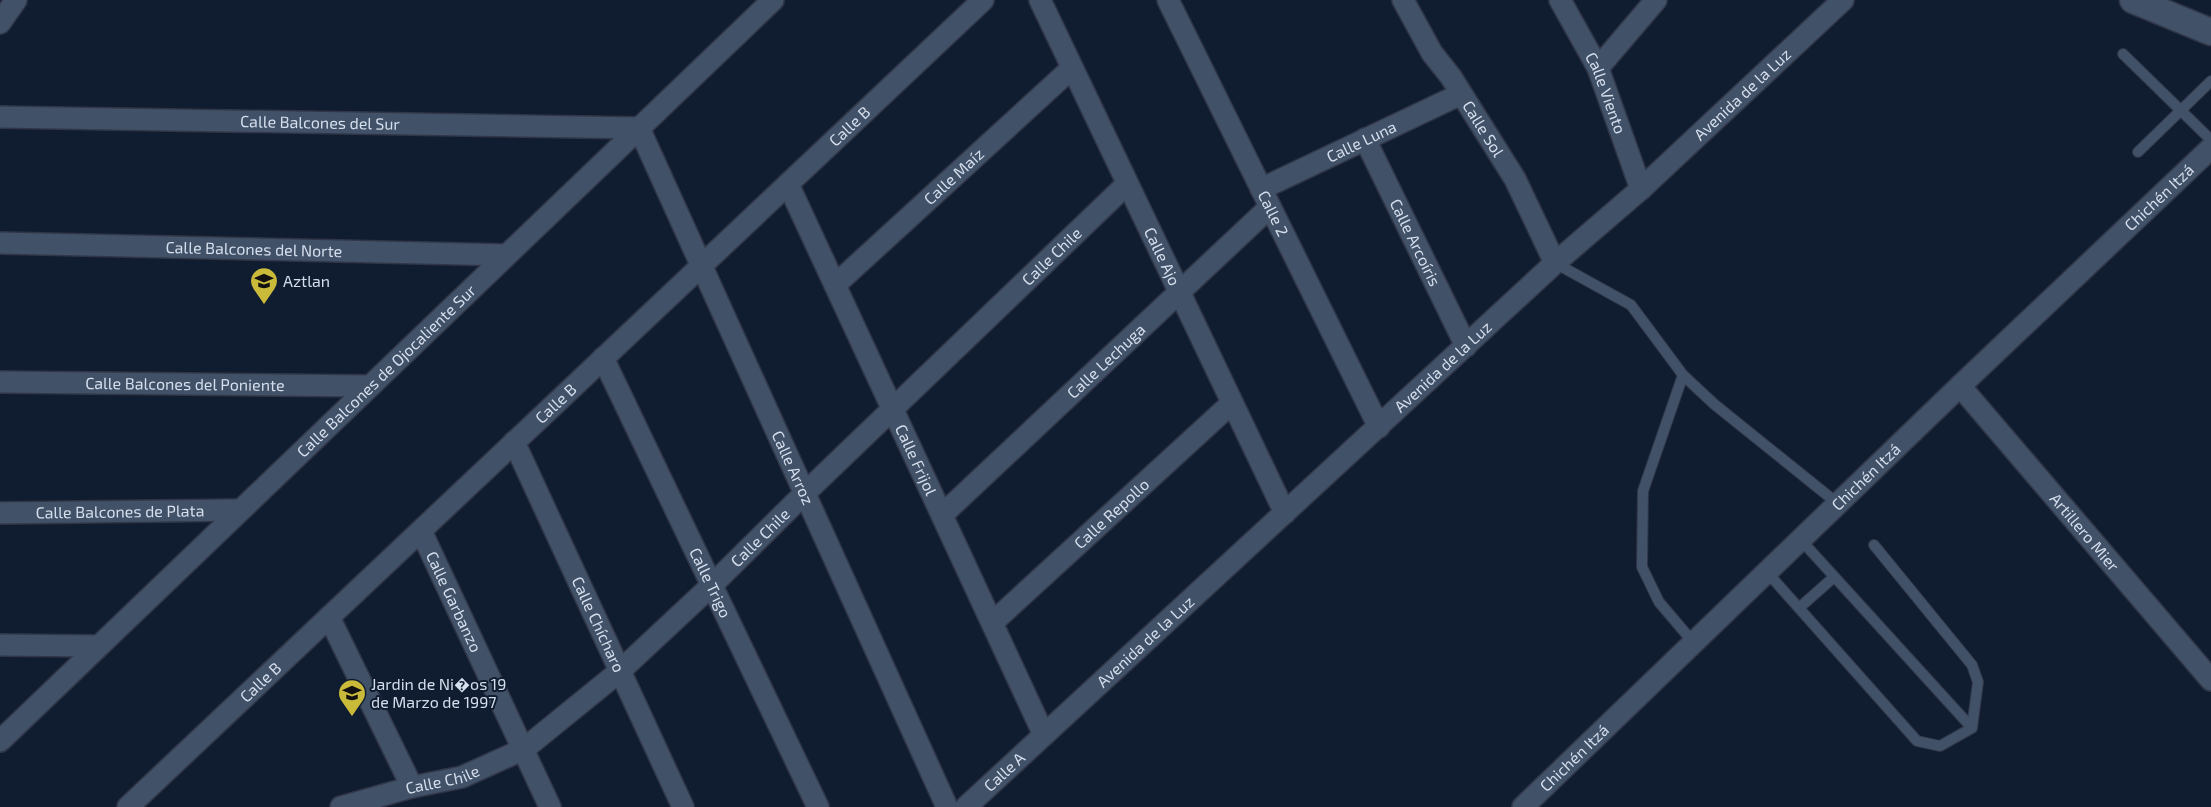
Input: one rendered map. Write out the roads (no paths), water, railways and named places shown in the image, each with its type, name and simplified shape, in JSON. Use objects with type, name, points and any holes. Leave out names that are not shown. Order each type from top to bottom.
[{"type":"street","points":[[0,23],[16,0]]},
{"type":"street","name":"Calle Balcones de Ojocaliente Sur","points":[[0,741],[773,0]]},
{"type":"street","name":"Calle B","points":[[128,807],[983,0]]},
{"type":"street","name":"Calle Ajo","points":[[1040,0],[1285,513]]},
{"type":"street","name":"Calle 2","points":[[1168,0],[1379,427]]},
{"type":"street","name":"Calle Sol","points":[[1403,0],[1432,53],[1461,94],[1515,179],[1555,263]]},
{"type":"street","name":"Calle Viento","points":[[1560,0],[1598,68],[1641,189]]},
{"type":"street","points":[[1598,68],[1656,0]]},
{"type":"street","name":"Avenida de la Luz","points":[[1044,735],[1555,263],[1641,189],[1843,0]]},
{"type":"street","points":[[2133,0],[2211,32]]},
{"type":"street","name":"Calle Maíz","points":[[835,285],[1072,68]]},
{"type":"street","name":"Calle Luna","points":[[1266,198],[1365,139],[1461,94]]},
{"type":"street","name":"Calle Balcones del Sur","points":[[0,117],[639,128]]},
{"type":"street","name":"Calle Arroz","points":[[639,128],[947,807]]},
{"type":"street","name":"Calle Arcoíris","points":[[1365,139],[1466,346]]},
{"type":"street","name":"Chichén Itzá","points":[[1523,807],[1766,571],[2211,148]]},
{"type":"street","name":"Calle Frijol","points":[[788,184],[1044,735]]},
{"type":"street","name":"Calle Chile","points":[[341,807],[412,787],[462,777],[524,749],[620,671],[712,585],[892,409],[1128,184]]},
{"type":"street","name":"Calle Lechuga","points":[[942,515],[1180,292],[1266,198]]},
{"type":"street","name":"Calle Balcones del Norte","points":[[0,243],[506,255]]},
{"type":"street","name":"Calle Trigo","points":[[603,358],[818,807]]},
{"type":"street","name":"Calle Balcones del Poniente","points":[[0,382],[370,386]]},
{"type":"street","name":"Artillero Mier","points":[[1960,386],[2211,680]]},
{"type":"street","name":"Calle Repollo","points":[[992,623],[1232,403]]},
{"type":"street","name":"Calle Chícharo","points":[[514,442],[683,807]]},
{"type":"street","name":"Calle Balcones de Plata","points":[[0,512],[240,510]]},
{"type":"street","name":"Calle Garbanzo","points":[[421,531],[550,807]]},
{"type":"street","points":[[329,617],[412,787]]},
{"type":"street","points":[[0,645],[98,646]]},
{"type":"street","name":"Calle A","points":[[966,807],[1044,735]]},
{"type":"lane","points":[[2123,54],[2211,140]]},
{"type":"lane","points":[[2138,152],[2211,81]]},
{"type":"lane","points":[[1555,263],[1631,305],[1683,375],[1714,404],[1837,503]]},
{"type":"lane","points":[[1683,375],[1643,491],[1642,566],[1659,602],[1693,642]]},
{"type":"lane","points":[[1800,539],[1972,728]]},
{"type":"lane","points":[[1874,545],[1972,664],[1978,682],[1972,728]]},
{"type":"lane","points":[[1766,571],[1917,741],[1940,746],[1972,728]]},
{"type":"lane","points":[[1800,608],[1834,577]]},
{"type":"place","name":"Aztlan","points":[[264,305]]},
{"type":"place","name":"Jardin de Ni�os 19 de Marzo de 1997","points":[[352,717]]}]
